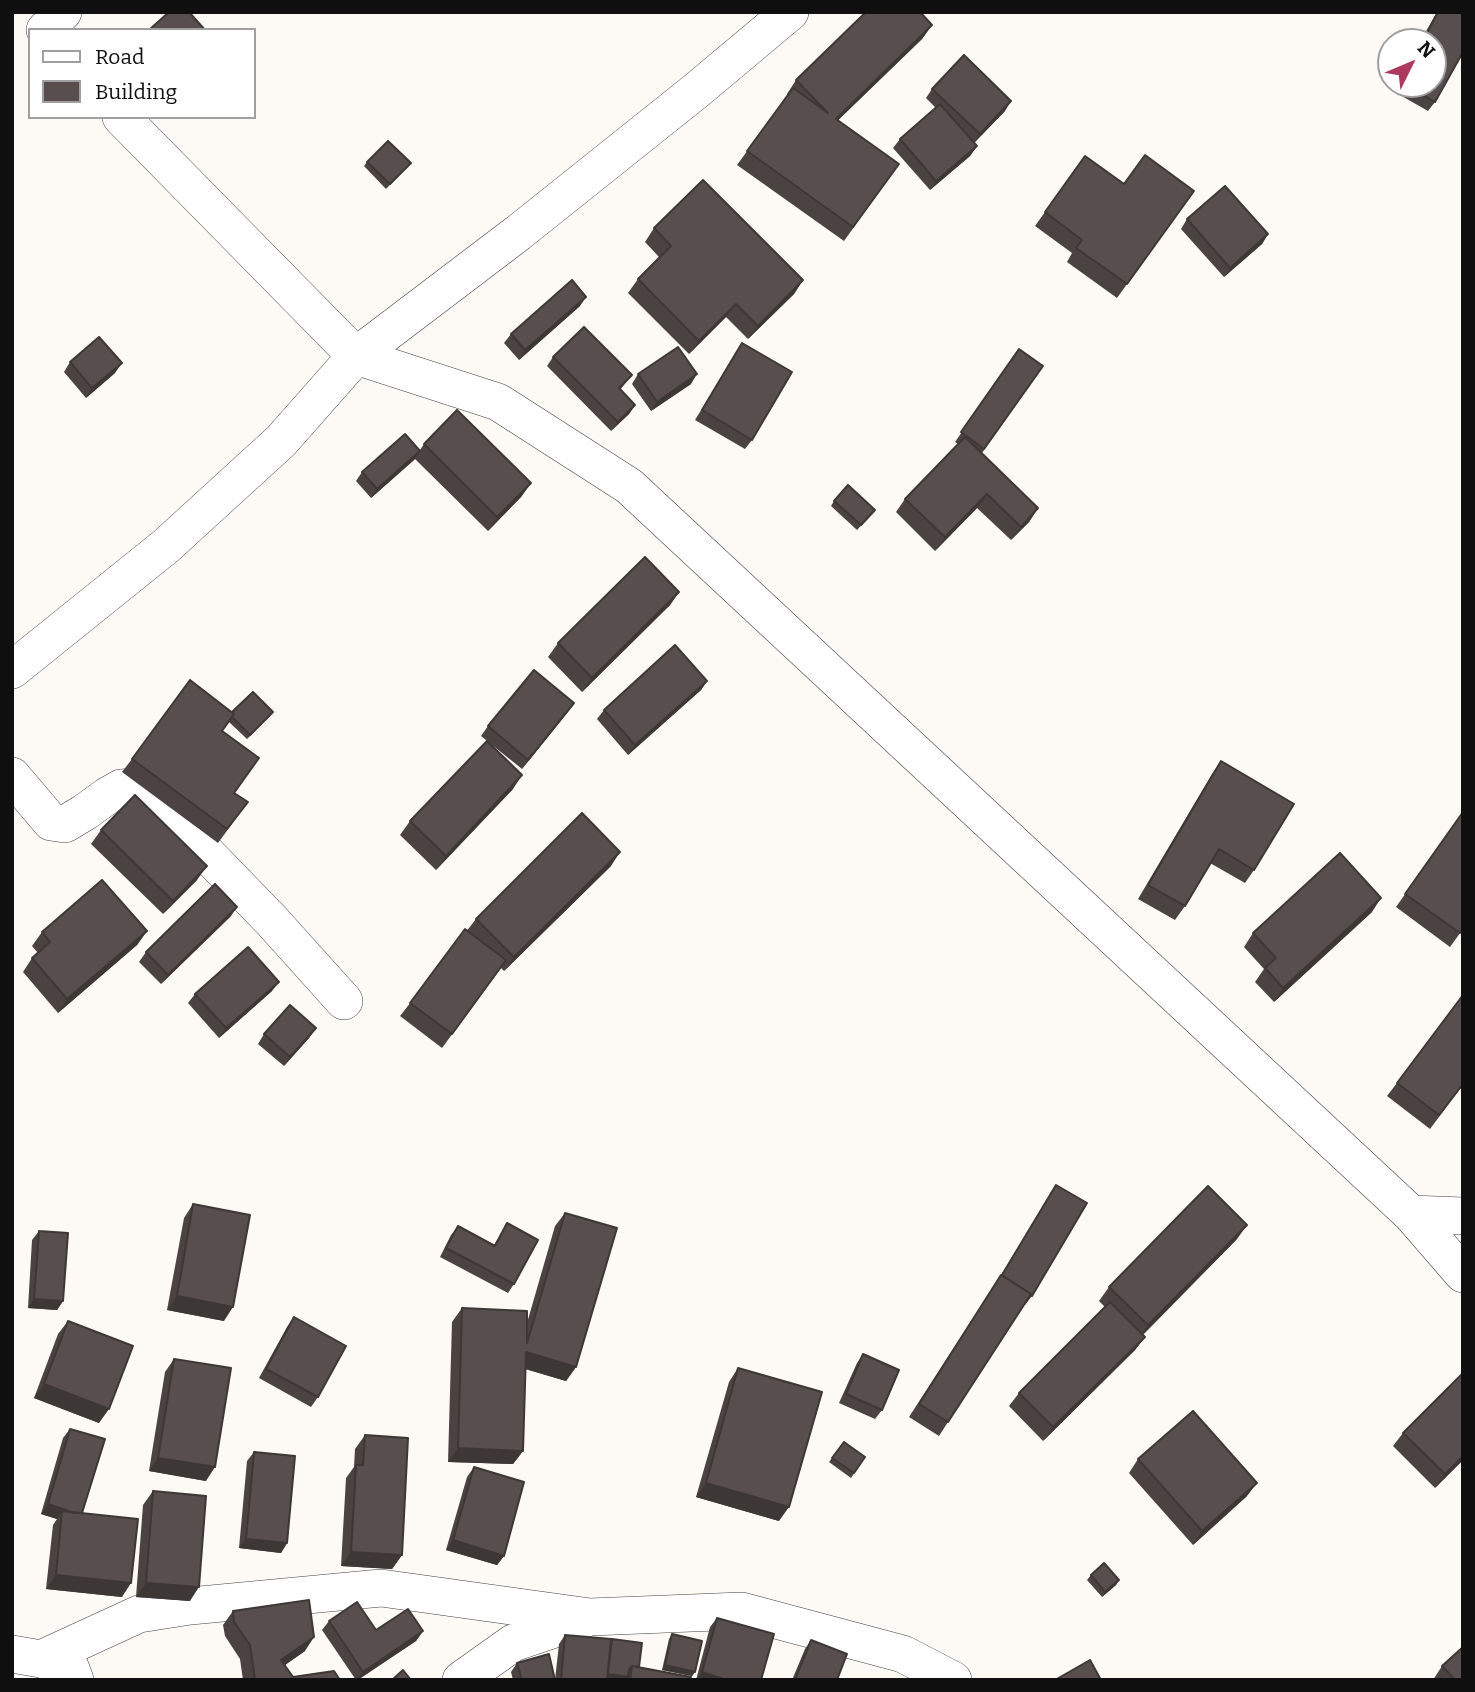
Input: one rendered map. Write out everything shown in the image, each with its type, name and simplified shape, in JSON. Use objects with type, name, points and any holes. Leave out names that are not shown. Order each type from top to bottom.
[{"type":"street","points":[[18,12],[34,28]]},
{"type":"street","points":[[47,28],[63,12]]},
{"type":"street","points":[[12,670],[166,546],[281,441],[356,356],[529,225],[790,12]]},
{"type":"street","points":[[123,119],[356,356],[498,402],[629,486],[1411,1214],[1463,1274]]},
{"type":"street","points":[[12,776],[51,822],[65,824],[121,788],[135,787],[146,791],[272,921],[344,1001]]},
{"type":"street","points":[[1411,1214],[1463,1216]]},
{"type":"street","points":[[27,1657],[139,1615],[190,1606],[381,1588],[590,1617],[742,1611],[903,1654],[953,1680]]},
{"type":"street","points":[[461,1680],[513,1643],[590,1617]]},
{"type":"street","points":[[27,1657],[71,1669],[75,1680]]},
{"type":"building","points":[[169,12],[189,12],[203,28],[151,28]]},
{"type":"building","points":[[866,12],[920,12],[932,25],[836,119],[899,164],[853,227],[747,151],[793,88],[828,113],[796,80]]},
{"type":"building","points":[[1438,12],[1463,12],[1463,52],[1447,81],[1447,28],[1429,28]]},
{"type":"building","points":[[964,55],[1011,101],[980,134],[932,89]]},
{"type":"building","points":[[940,104],[977,146],[936,181],[900,139]]},
{"type":"building","points":[[388,141],[411,163],[390,184],[367,162]]},
{"type":"building","points":[[1145,155],[1194,191],[1127,284],[1076,248],[1082,240],[1045,212],[1085,156],[1124,184]]},
{"type":"building","points":[[703,180],[803,280],[758,326],[736,304],[699,341],[638,279],[671,246],[654,228]]},
{"type":"building","points":[[1225,186],[1268,234],[1230,268],[1187,219]]},
{"type":"building","points":[[572,280],[586,297],[525,350],[511,334]]},
{"type":"building","points":[[584,327],[632,375],[619,388],[635,405],[618,422],[553,357]]},
{"type":"building","points":[[99,337],[122,363],[92,388],[70,362]]},
{"type":"building","points":[[742,343],[792,372],[752,440],[702,410]]},
{"type":"building","points":[[678,347],[697,374],[657,402],[638,374]]},
{"type":"building","points":[[1019,349],[1043,366],[984,449],[961,432]]},
{"type":"building","points":[[457,410],[531,483],[497,517],[424,444]]},
{"type":"building","points":[[405,434],[420,451],[377,489],[362,472]]},
{"type":"building","points":[[965,437],[1038,508],[1021,527],[987,494],[945,537],[905,499]]},
{"type":"building","points":[[848,485],[875,510],[861,525],[834,501]]},
{"type":"building","points":[[645,557],[679,592],[592,678],[558,643]]},
{"type":"building","points":[[675,645],[707,681],[635,745],[604,710]]},
{"type":"building","points":[[534,670],[574,703],[528,760],[488,726]]},
{"type":"building","points":[[190,680],[234,714],[222,731],[259,758],[234,793],[248,802],[227,829],[132,759]]},
{"type":"building","points":[[253,692],[273,712],[250,735],[232,717],[232,712]]},
{"type":"building","points":[[487,741],[522,775],[446,856],[410,821]]},
{"type":"building","points":[[1221,761],[1294,804],[1254,870],[1219,849],[1185,906],[1148,885]]},
{"type":"building","points":[[135,795],[207,866],[173,901],[101,830]]},
{"type":"building","points":[[1463,812],[1463,929],[1460,933],[1405,894]]},
{"type":"building","points":[[582,813],[620,852],[514,957],[476,919]]},
{"type":"building","points":[[1340,853],[1381,898],[1283,988],[1265,968],[1276,958],[1253,933]]},
{"type":"building","points":[[102,880],[147,931],[67,999],[32,958],[50,942],[42,932]]},
{"type":"building","points":[[215,884],[237,907],[168,975],[146,952]]},
{"type":"building","points":[[465,929],[506,960],[452,1034],[410,1003]]},
{"type":"building","points":[[248,947],[279,982],[226,1028],[195,994]]},
{"type":"building","points":[[1463,995],[1463,1084],[1439,1115],[1397,1083]]},
{"type":"building","points":[[290,1005],[316,1028],[290,1057],[264,1034]]},
{"type":"building","points":[[1056,1185],[1087,1203],[1032,1296],[1002,1275]]},
{"type":"building","points":[[1208,1186],[1247,1225],[1148,1325],[1109,1287]]},
{"type":"building","points":[[193,1204],[250,1215],[233,1307],[177,1296]]},
{"type":"building","points":[[565,1213],[617,1228],[576,1367],[526,1352],[523,1451],[458,1448],[462,1308],[527,1311],[527,1343]]},
{"type":"building","points":[[507,1223],[538,1240],[514,1284],[446,1248],[458,1226],[495,1246]]},
{"type":"building","points":[[39,1231],[68,1233],[63,1301],[34,1299]]},
{"type":"building","points":[[1001,1275],[1031,1294],[948,1422],[919,1404]]},
{"type":"building","points":[[1110,1302],[1145,1337],[1053,1427],[1019,1393]]},
{"type":"building","points":[[294,1317],[346,1346],[318,1397],[266,1369]]},
{"type":"building","points":[[68,1321],[133,1346],[109,1409],[44,1384]]},
{"type":"building","points":[[863,1354],[899,1370],[882,1410],[846,1394]]},
{"type":"building","points":[[174,1359],[231,1368],[215,1467],[158,1458]]},
{"type":"building","points":[[738,1368],[822,1392],[789,1507],[706,1483]]},
{"type":"building","points":[[1463,1373],[1463,1456],[1445,1474],[1403,1433]]},
{"type":"building","points":[[1193,1411],[1257,1483],[1202,1531],[1138,1459]]},
{"type":"building","points":[[70,1429],[105,1439],[82,1513],[48,1504]]},
{"type":"building","points":[[365,1435],[408,1438],[402,1555],[351,1552],[356,1465],[363,1465]]},
{"type":"building","points":[[844,1442],[865,1457],[854,1473],[832,1458]]},
{"type":"building","points":[[254,1452],[295,1456],[287,1543],[246,1539]]},
{"type":"building","points":[[474,1467],[524,1482],[504,1556],[453,1540]]},
{"type":"building","points":[[153,1491],[206,1496],[199,1587],[146,1583]]},
{"type":"building","points":[[62,1511],[138,1519],[131,1583],[56,1575]]},
{"type":"building","points":[[1104,1563],[1119,1580],[1105,1592],[1091,1575]]},
{"type":"building","points":[[309,1600],[314,1637],[281,1660],[293,1677],[334,1671],[340,1680],[255,1680],[250,1645],[234,1622],[233,1611]]},
{"type":"building","points":[[357,1602],[376,1630],[408,1609],[423,1631],[363,1672],[329,1621]]},
{"type":"building","points":[[717,1618],[774,1634],[761,1680],[727,1680],[702,1672]]},
{"type":"building","points":[[672,1634],[702,1641],[695,1672],[665,1665]]},
{"type":"building","points":[[565,1635],[611,1639],[607,1680],[561,1680]]},
{"type":"building","points":[[612,1639],[642,1643],[639,1667],[632,1666],[628,1677],[608,1674]]},
{"type":"building","points":[[811,1640],[847,1654],[837,1680],[795,1680]]},
{"type":"building","points":[[1463,1647],[1463,1680],[1455,1680],[1442,1666]]},
{"type":"building","points":[[549,1654],[555,1680],[522,1680],[517,1663]]},
{"type":"building","points":[[1090,1660],[1101,1680],[1055,1680]]},
{"type":"building","points":[[632,1666],[691,1677],[690,1680],[630,1680]]},
{"type":"building","points":[[403,1670],[411,1680],[392,1680]]}]
